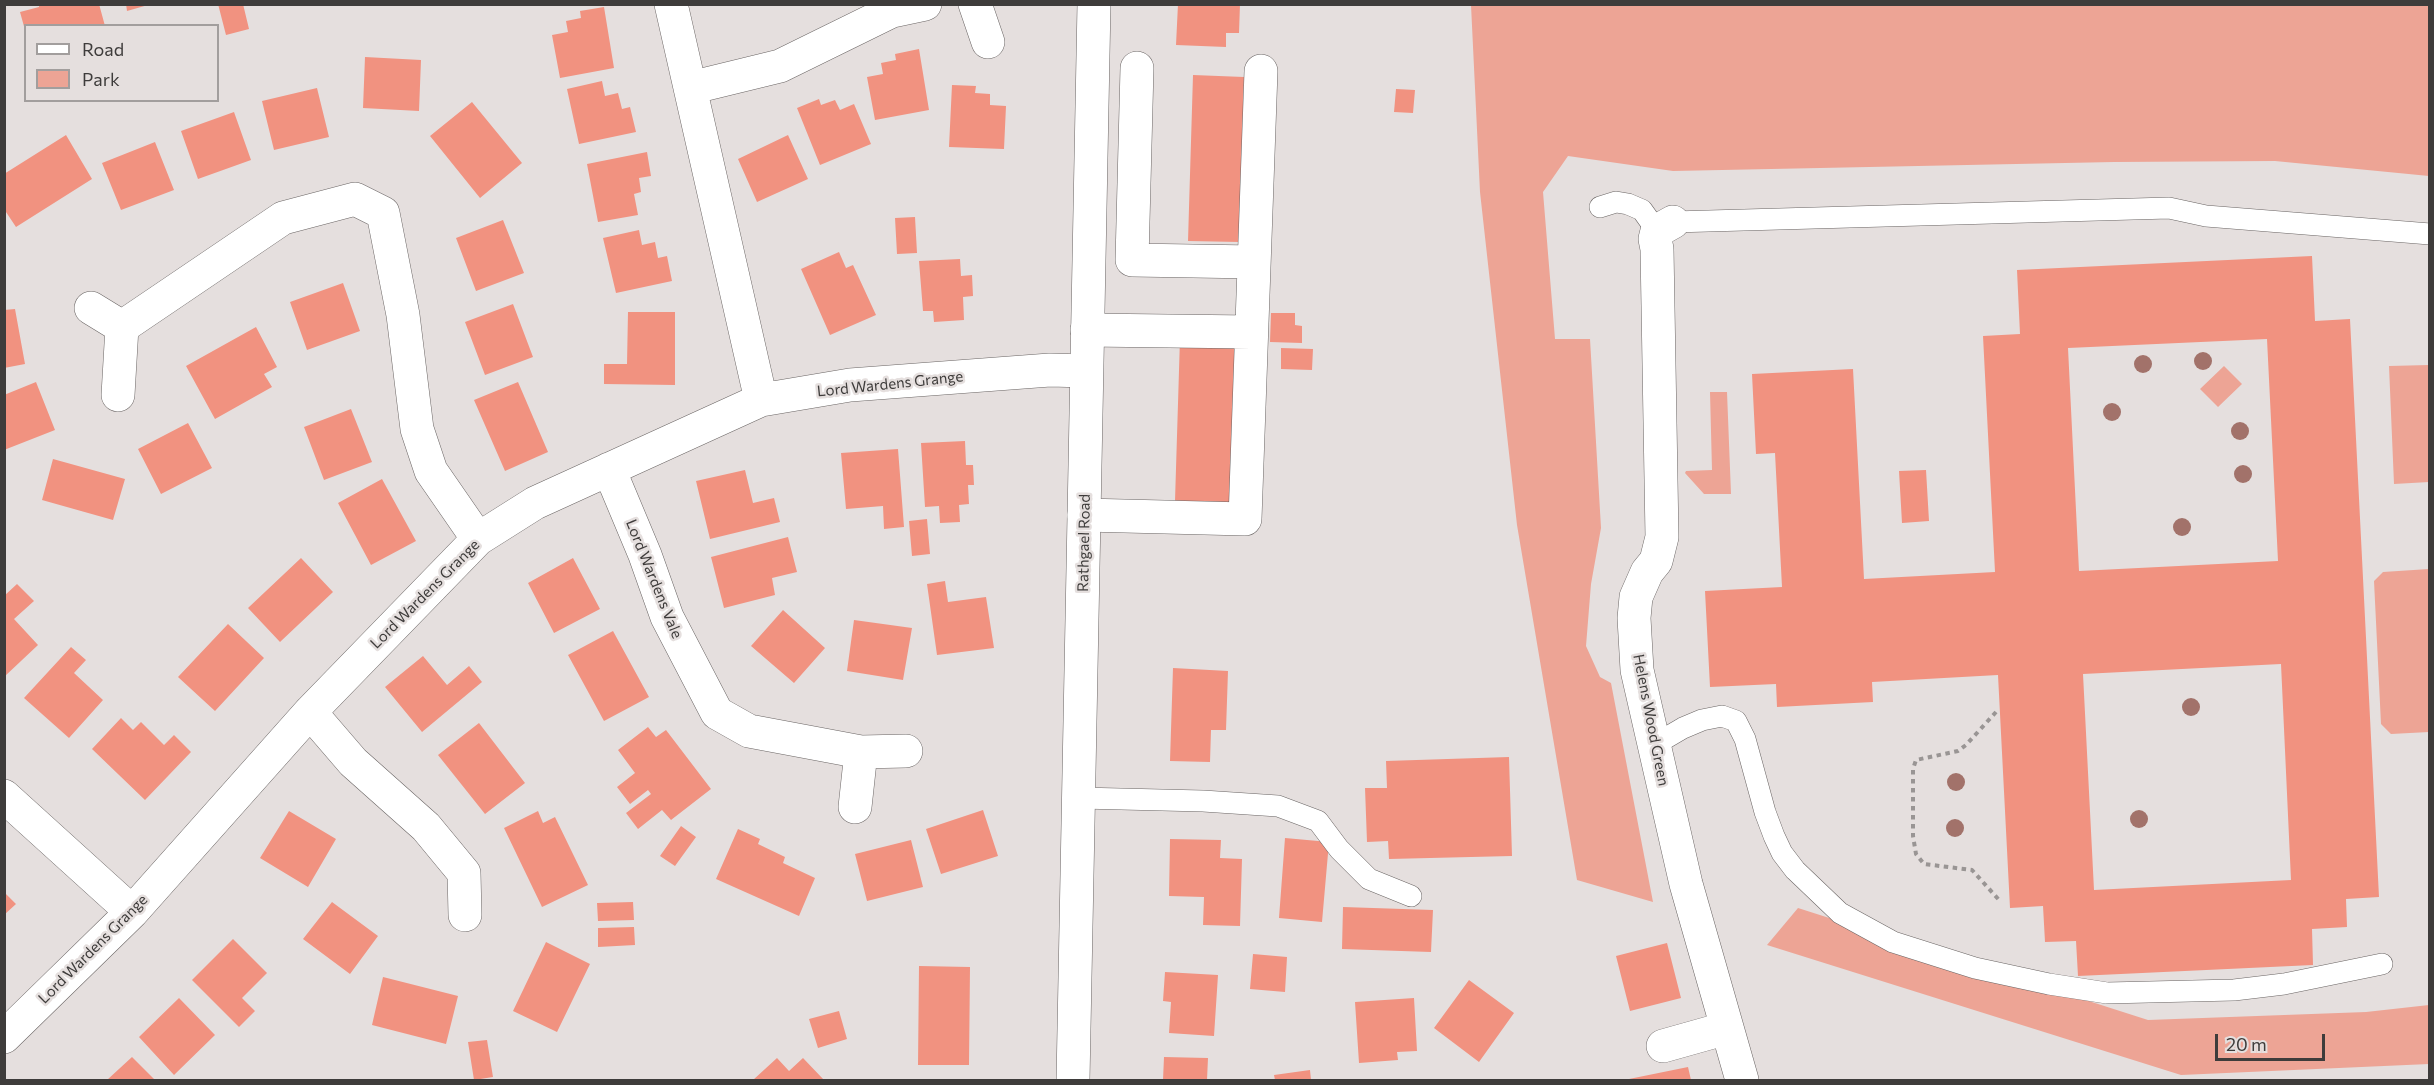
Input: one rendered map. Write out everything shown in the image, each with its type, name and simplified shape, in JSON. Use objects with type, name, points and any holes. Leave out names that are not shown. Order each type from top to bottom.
[{"type":"street","points":[[671,4],[761,400]]},
{"type":"street","points":[[690,88],[780,66],[892,11],[925,4]]},
{"type":"street","points":[[975,4],[988,42]]},
{"type":"street","name":"Rathgael Road","points":[[1073,1080],[1094,4]]},
{"type":"street","points":[[1137,68],[1132,260],[1254,262]]},
{"type":"street","points":[[1084,515],[1245,519],[1261,71]]},
{"type":"street","points":[[122,327],[283,218],[355,199],[383,213],[403,315],[417,429],[431,471],[478,539]]},
{"type":"street","name":"Helens Wood Green","points":[[1665,227],[1662,537],[1656,561],[1647,572],[1636,597],[1634,618],[1637,670],[1686,884],[1742,1080]]},
{"type":"street","points":[[91,308],[122,327]]},
{"type":"street","points":[[118,395],[122,327]]},
{"type":"street","points":[[1087,330],[1251,332]]},
{"type":"street","name":"Lord Wardens Grange","points":[[4,1037],[132,912],[310,712],[478,539],[535,503],[761,400],[850,385],[1050,370],[1086,371]]},
{"type":"street","name":"Lord Wardens Vale","points":[[609,469],[645,555],[667,617],[717,713],[748,731],[861,752],[906,751]]},
{"type":"street","points":[[310,712],[353,762],[426,827],[464,873],[465,915]]},
{"type":"street","points":[[855,807],[861,752]]},
{"type":"street","points":[[4,796],[132,912]]},
{"type":"street","points":[[1663,1046],[1728,1028]]},
{"type":"lane","points":[[1600,207],[1616,202],[1628,204],[1642,210],[1665,227],[2169,208],[2206,216],[2430,234]]},
{"type":"lane","points":[[1654,745],[1701,720],[1722,716],[1736,721],[1746,740],[1765,812],[1774,836],[1782,853],[1795,870],[1840,913],[1893,942],[1975,968],[2049,984],[2107,993],[2234,990],[2284,984],[2382,964]]},
{"type":"lane","points":[[1080,798],[1203,801],[1278,806],[1318,821],[1339,849],[1369,879],[1411,896]]},
{"type":"path","points":[[1996,712],[1958,751],[1916,760],[1912,769],[1913,836],[1916,854],[1924,864],[1972,870],[2001,900]]},
{"type":"green space","points":[[1471,5],[2429,5],[2429,176],[2275,161],[1673,171],[1568,156],[1543,192],[1555,339],[1590,339],[1601,528],[1591,584],[1586,646],[1600,677],[1611,683],[1653,902],[1577,880],[1517,525],[1480,192]]},
{"type":"green space","points":[[2429,365],[2429,482],[2394,484],[2389,366]]},
{"type":"green space","points":[[2224,366],[2242,384],[2218,407],[2200,389]]},
{"type":"green space","points":[[1710,392],[1727,392],[1731,494],[1704,494],[1685,473],[1686,471],[1712,470]]},
{"type":"green space","points":[[2429,569],[2429,732],[2391,734],[2381,724],[2374,581],[2383,572]]},
{"type":"green space","points":[[1798,908],[2148,1020],[2366,1012],[2429,1005],[2429,1064],[2181,1075],[1767,945]]},
{"type":"building","points":[[39,4],[99,4],[104,24],[24,24],[24,26],[20,12],[39,7]]},
{"type":"building","points":[[126,4],[148,4],[148,5],[127,11]]},
{"type":"building","points":[[218,4],[243,4],[249,29],[226,35]]},
{"type":"building","points":[[1178,4],[1240,4],[1239,33],[1226,33],[1226,47],[1176,45]]},
{"type":"building","points":[[604,7],[614,68],[560,78],[552,35],[568,32],[566,21],[581,18],[580,11]]},
{"type":"building","points":[[919,49],[929,110],[875,120],[867,77],[883,74],[881,63],[896,60],[895,54]]},
{"type":"building","points":[[365,57],[421,60],[419,111],[363,108]]},
{"type":"building","points":[[1193,75],[1244,77],[1240,242],[1188,241]]},
{"type":"building","points":[[602,81],[605,96],[618,93],[622,109],[630,107],[636,132],[579,144],[567,89]]},
{"type":"building","points":[[952,85],[976,86],[975,93],[990,94],[990,105],[1006,106],[1004,149],[949,147]]},
{"type":"building","points":[[317,88],[329,137],[274,150],[262,101]]},
{"type":"building","points":[[1396,89],[1415,90],[1413,113],[1394,112]]},
{"type":"building","points":[[819,99],[821,105],[835,100],[840,110],[854,104],[871,144],[820,165],[797,108]]},
{"type":"building","points":[[472,102],[522,163],[480,198],[430,136]]},
{"type":"building","points":[[234,112],[251,160],[198,179],[181,131]]},
{"type":"building","points":[[66,135],[92,179],[16,227],[4,209],[4,174]]},
{"type":"building","points":[[788,135],[808,179],[757,202],[738,159]]},
{"type":"building","points":[[155,142],[174,190],[121,210],[102,163]]},
{"type":"building","points":[[647,152],[651,176],[639,178],[641,192],[634,194],[638,215],[598,222],[587,164]]},
{"type":"building","points":[[915,217],[917,253],[897,254],[895,218]]},
{"type":"building","points":[[503,220],[524,273],[476,291],[456,238]]},
{"type":"building","points":[[639,230],[642,245],[655,242],[658,258],[667,256],[672,281],[616,293],[603,238]]},
{"type":"building","points":[[839,252],[846,268],[853,265],[876,315],[830,335],[801,269]]},
{"type":"building","points":[[2312,256],[2315,321],[2350,319],[2379,897],[2346,899],[2347,927],[2312,929],[2313,965],[2078,976],[2076,941],[2045,942],[2043,906],[2010,908],[1998,675],[1872,682],[1873,702],[1777,707],[1776,684],[1710,687],[1705,591],[1782,587],[1775,453],[1756,454],[1752,374],[1853,369],[1864,579],[1995,572],[1983,336],[2020,334],[2017,270]],"holes":[[[2267,339],[2278,561],[2079,571],[2068,348]],[[2281,664],[2291,880],[2094,890],[2083,674]]]},
{"type":"building","points":[[960,259],[961,276],[972,275],[973,296],[963,297],[964,320],[934,322],[933,311],[923,311],[919,261]]},
{"type":"building","points":[[343,283],[360,331],[307,350],[290,302]]},
{"type":"building","points":[[513,304],[533,357],[485,375],[465,322]]},
{"type":"building","points":[[15,309],[25,364],[4,368],[4,310]]},
{"type":"building","points":[[628,312],[675,312],[675,385],[604,384],[604,364],[627,364]]},
{"type":"building","points":[[1271,313],[1295,313],[1295,325],[1302,326],[1302,343],[1270,342]]},
{"type":"building","points":[[256,327],[277,367],[264,374],[272,387],[215,419],[186,366]]},
{"type":"building","points":[[1180,338],[1239,340],[1234,504],[1175,501]]},
{"type":"building","points":[[1281,348],[1313,349],[1312,370],[1281,369]]},
{"type":"building","points":[[36,382],[55,430],[4,450],[4,395]]},
{"type":"building","points":[[518,382],[548,452],[505,471],[474,400]]},
{"type":"building","points":[[351,409],[372,462],[324,480],[304,427]]},
{"type":"building","points":[[188,423],[212,468],[161,494],[138,449]]},
{"type":"building","points":[[965,441],[966,465],[973,465],[974,485],[968,485],[969,504],[959,505],[960,522],[940,523],[939,506],[925,507],[921,443]]},
{"type":"building","points":[[898,449],[904,527],[884,529],[883,506],[846,509],[841,453]]},
{"type":"building","points":[[53,459],[125,479],[113,520],[42,500]]},
{"type":"building","points":[[745,470],[753,503],[774,498],[780,522],[710,539],[696,481]]},
{"type":"building","points":[[1926,470],[1929,521],[1902,523],[1899,471]]},
{"type":"building","points":[[382,479],[416,541],[371,565],[338,503]]},
{"type":"building","points":[[927,519],[930,554],[912,556],[909,521]]},
{"type":"building","points":[[788,537],[797,572],[772,578],[775,595],[724,608],[711,557]]},
{"type":"building","points":[[301,558],[333,592],[280,642],[248,608]]},
{"type":"building","points":[[573,558],[600,609],[554,633],[528,583]]},
{"type":"building","points":[[945,581],[948,602],[986,597],[994,648],[937,655],[927,584]]},
{"type":"building","points":[[17,584],[34,601],[14,619],[38,645],[4,677],[4,596]]},
{"type":"building","points":[[783,610],[825,648],[794,683],[751,646]]},
{"type":"building","points":[[854,620],[912,628],[903,680],[847,671]]},
{"type":"building","points":[[228,624],[264,658],[215,711],[178,677]]},
{"type":"building","points":[[613,631],[649,697],[604,721],[568,655]]},
{"type":"building","points":[[71,647],[86,660],[74,673],[103,700],[69,738],[24,698]]},
{"type":"building","points":[[423,656],[447,685],[469,666],[482,682],[422,732],[385,687]]},
{"type":"building","points":[[1173,668],[1228,671],[1226,730],[1211,730],[1210,762],[1170,761]]},
{"type":"building","points":[[121,718],[133,730],[141,722],[164,745],[174,735],[191,752],[145,800],[92,749]]},
{"type":"building","points":[[479,723],[525,783],[485,814],[438,755]]},
{"type":"building","points":[[648,727],[656,737],[666,730],[711,789],[671,820],[662,810],[638,829],[626,813],[651,794],[648,790],[630,804],[617,787],[635,773],[618,750]]},
{"type":"building","points":[[1509,757],[1512,856],[1389,859],[1388,841],[1367,842],[1365,788],[1387,788],[1386,761]]},
{"type":"building","points":[[983,810],[998,856],[941,874],[926,829]]},
{"type":"building","points":[[289,811],[336,839],[308,887],[260,858]]},
{"type":"building","points":[[538,811],[543,823],[555,817],[588,885],[542,907],[504,828]]},
{"type":"building","points":[[681,826],[696,837],[675,866],[660,856]]},
{"type":"building","points":[[738,829],[760,839],[758,844],[785,857],[783,863],[815,878],[799,916],[716,879]]},
{"type":"building","points":[[1285,838],[1329,842],[1322,922],[1279,918]]},
{"type":"building","points":[[1170,839],[1221,840],[1220,858],[1242,859],[1240,926],[1203,925],[1204,897],[1169,896]]},
{"type":"building","points":[[911,840],[923,887],[867,901],[855,854]]},
{"type":"building","points":[[4,892],[16,904],[4,915]]},
{"type":"building","points":[[332,902],[378,936],[350,974],[303,939]]},
{"type":"building","points":[[633,902],[634,920],[598,921],[597,903]]},
{"type":"building","points":[[1343,907],[1433,910],[1431,952],[1342,949]]},
{"type":"building","points":[[634,927],[635,945],[598,947],[598,928]]},
{"type":"building","points":[[233,939],[267,973],[242,998],[255,1011],[239,1027],[192,980]]},
{"type":"building","points":[[546,942],[590,964],[557,1032],[513,1011]]},
{"type":"building","points":[[1667,943],[1681,998],[1630,1011],[1616,956]]},
{"type":"building","points":[[1253,954],[1287,957],[1285,992],[1250,989]]},
{"type":"building","points":[[919,966],[970,967],[969,1065],[918,1065]]},
{"type":"building","points":[[1165,972],[1218,975],[1214,1036],[1169,1033],[1171,1002],[1163,1001]]},
{"type":"building","points":[[383,977],[458,996],[446,1044],[372,1025]]},
{"type":"building","points":[[1469,980],[1514,1013],[1479,1062],[1434,1028]]},
{"type":"building","points":[[179,998],[215,1035],[174,1075],[139,1037]]},
{"type":"building","points":[[1414,998],[1417,1051],[1397,1052],[1398,1060],[1359,1063],[1355,1002]]},
{"type":"building","points":[[839,1011],[847,1039],[818,1048],[809,1019]]},
{"type":"building","points":[[487,1040],[493,1077],[474,1080],[468,1042]]},
{"type":"building","points":[[132,1057],[155,1080],[107,1080]]},
{"type":"building","points":[[1164,1057],[1208,1058],[1207,1080],[1163,1080]]},
{"type":"building","points":[[777,1058],[789,1071],[803,1058],[824,1080],[753,1080]]},
{"type":"building","points":[[1688,1067],[1691,1080],[1629,1080],[1629,1079]]},
{"type":"building","points":[[1310,1070],[1311,1080],[1275,1080],[1274,1075]]}]
